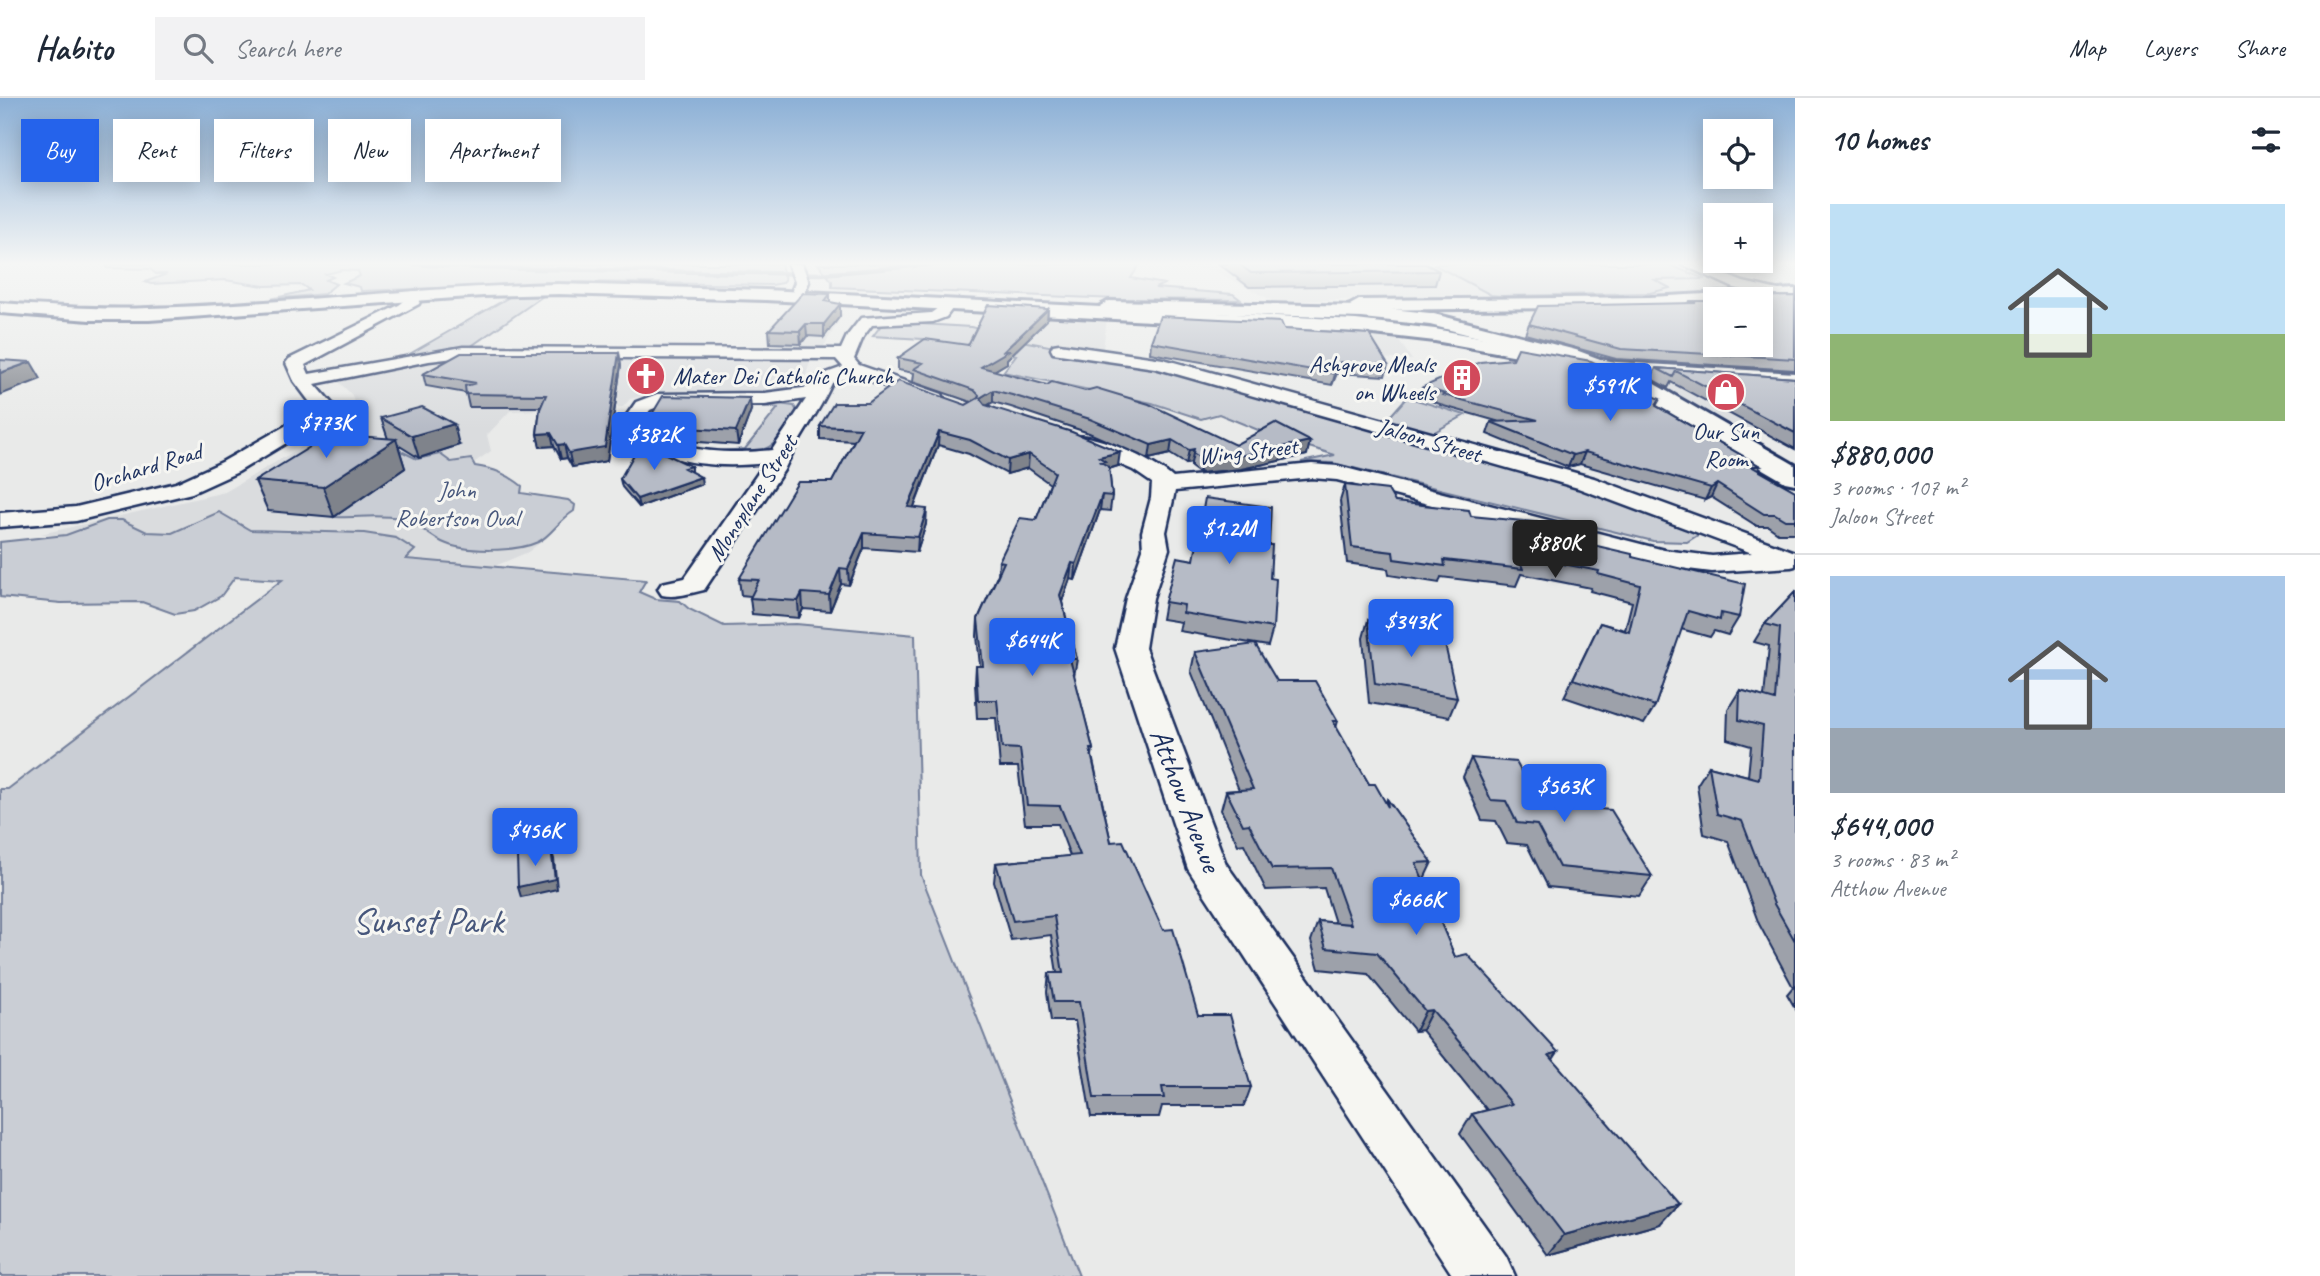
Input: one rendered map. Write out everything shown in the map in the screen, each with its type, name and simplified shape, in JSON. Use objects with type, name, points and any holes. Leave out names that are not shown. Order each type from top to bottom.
[{"type":"main road","points":[[1239,319],[1342,325],[1435,335],[1603,366],[1795,380]]},
{"type":"main road","points":[[1373,319],[1491,340],[1549,356],[1666,403],[1795,476]]},
{"type":"main road","points":[[1417,319],[1449,323],[1552,348],[1603,366],[1647,388],[1666,403]]},
{"type":"street","points":[[382,319],[298,360],[294,365],[303,381],[456,352],[839,354],[858,376]]},
{"type":"street","points":[[890,319],[868,320],[855,336],[844,342],[839,354],[830,363],[838,373],[858,376],[953,404]]},
{"type":"street","name":"Jaloon Street","points":[[1059,349],[1157,363],[1572,479],[1793,559]]},
{"type":"street","name":"Monoplane Street","points":[[671,589],[694,584],[773,470],[817,397],[824,380],[838,373]]},
{"type":"street","points":[[780,455],[730,459],[672,448],[648,441],[632,424],[641,408],[657,400],[817,397],[858,376]]},
{"type":"street","name":"Orchard Road","points":[[0,520],[46,519],[116,507],[192,486],[293,431],[325,408],[303,381]]},
{"type":"street","points":[[1055,432],[1141,465],[1163,480],[1164,485]]},
{"type":"street","name":"Wing Street","points":[[1164,485],[1211,483],[1312,471],[1338,473]]},
{"type":"street","name":"Jaloon Street","points":[[1338,473],[1663,558],[1712,564],[1793,559]]},
{"type":"street","name":"Atthow Avenue","points":[[1164,485],[1152,540],[1156,549],[1142,584],[1130,648],[1208,869],[1486,1276]]},
{"type":"shaded area","points":[[794,319],[840,319],[824,346],[765,348]]},
{"type":"shaded area","points":[[1034,319],[1107,319],[1103,349],[1027,342]]},
{"type":"shaded area","points":[[1336,332],[1397,337],[1412,360],[1303,354]]},
{"type":"shaded area","points":[[446,357],[804,358],[810,363],[804,380],[796,389],[771,392],[656,393],[630,399],[623,407],[510,411],[487,435],[491,451],[475,462],[475,466],[508,475],[522,486],[521,493],[568,500],[575,505],[574,511],[560,520],[549,536],[528,552],[493,567],[41,534],[225,492],[325,433],[356,411],[352,395],[339,382]]},
{"type":"shaded area","points":[[1667,381],[1795,427],[1738,428],[1661,385]]},
{"type":"green space","points":[[471,319],[510,319],[467,349],[406,356]]},
{"type":"green space","points":[[888,322],[971,327],[1027,342],[1133,361],[1571,482],[1701,533],[1687,542],[1653,541],[1333,463],[1301,462],[1335,455],[1273,436],[1219,414],[1201,419],[1152,403],[1003,372],[1016,355],[923,339],[873,336],[882,324]]},
{"type":"green space","points":[[1407,397],[1465,415],[1429,435],[1385,422]]},
{"type":"green space","points":[[771,403],[794,406],[797,411],[777,441],[761,451],[724,451],[745,449],[778,408],[757,405]]},
{"type":"green space","name":"John Robertson Oval","points":[[401,451],[417,459],[440,454],[451,462],[471,459],[475,466],[500,473],[522,486],[521,493],[568,500],[575,505],[574,511],[538,542],[517,548],[490,550],[452,546],[399,518],[334,517],[404,468],[341,462]]},
{"type":"green space","name":"Sunset Park","points":[[219,512],[250,530],[364,533],[396,538],[415,550],[406,559],[646,580],[639,592],[655,599],[680,601],[689,609],[724,626],[796,624],[915,635],[921,875],[1079,1276],[0,1276],[0,789],[8,789],[282,580],[235,577],[221,596],[194,611],[175,614],[142,602],[61,603],[0,597],[0,542],[66,535],[107,520],[122,520],[147,532],[172,533]]},
{"type":"building","points":[[779,319],[828,319],[824,324],[806,324],[800,331],[769,330]]},
{"type":"building","points":[[981,319],[1038,319],[1004,351],[1008,351],[981,367],[1047,385],[1052,382],[1085,391],[1096,388],[1149,404],[1235,445],[1275,423],[1310,441],[1244,455],[1202,459],[1193,453],[1194,449],[1189,450],[1172,440],[1151,445],[1090,419],[1012,395],[993,390],[980,398],[985,405],[1072,432],[1120,452],[1099,457],[1105,461],[1101,462],[1109,467],[1112,496],[1102,495],[1076,564],[1072,563],[1060,595],[1077,659],[1070,659],[1093,749],[1090,749],[1111,842],[1123,841],[1163,930],[1173,929],[1198,1015],[1230,1015],[1251,1087],[1162,1087],[1164,1098],[1094,1098],[1079,1002],[1054,1002],[1049,973],[1063,973],[1054,916],[1013,921],[996,863],[1080,855],[1060,806],[1027,805],[1020,749],[1002,748],[997,700],[978,700],[976,666],[983,666],[978,619],[1004,562],[999,561],[1020,518],[1036,520],[1055,472],[1029,454],[1008,460],[970,440],[939,432],[908,507],[927,509],[918,537],[864,533],[848,569],[840,568],[829,595],[802,593],[798,601],[750,598],[759,580],[739,579],[798,482],[832,482],[861,428],[820,426],[834,403],[868,403],[898,381],[966,405],[978,398],[979,395],[974,390],[914,369],[923,363],[898,358],[925,339],[968,345]]},
{"type":"building","points":[[1159,319],[1281,322],[1284,329],[1369,334],[1388,365],[1340,362],[1335,374],[1151,342]]},
{"type":"building","points":[[1532,319],[1703,319],[1703,354],[1621,349],[1529,324]]},
{"type":"building","points":[[1773,319],[1795,319],[1795,359],[1760,357],[1773,357]]},
{"type":"building","points":[[1518,348],[1591,361],[1633,382],[1638,391],[1660,399],[1656,406],[1760,466],[1751,466],[1795,491],[1795,520],[1764,514],[1717,484],[1711,488],[1585,452],[1573,455],[1491,422],[1538,420],[1443,395],[1445,394],[1423,387],[1480,362],[1513,359]]},
{"type":"building","points":[[461,353],[619,353],[605,447],[569,453],[564,444],[558,445],[551,433],[537,434],[540,409],[546,395],[466,394],[465,386],[476,383],[423,374]]},
{"type":"building","points":[[0,360],[31,362],[0,373]]},
{"type":"building","points":[[1656,368],[1795,378],[1795,433],[1676,371],[1673,377]]},
{"type":"building","points":[[663,396],[750,398],[736,431],[671,427],[651,416]]},
{"type":"building","points":[[422,407],[454,424],[412,436],[381,418]]},
{"type":"building","points":[[331,434],[396,439],[323,487],[255,481]]},
{"type":"building","points":[[641,442],[691,466],[684,468],[701,477],[637,499],[620,479]]},
{"type":"building","points":[[1345,485],[1388,490],[1395,502],[1469,510],[1471,516],[1545,523],[1545,533],[1584,540],[1584,543],[1632,554],[1632,557],[1745,584],[1739,617],[1721,613],[1720,620],[1688,611],[1655,706],[1573,679],[1600,623],[1629,632],[1640,585],[1598,574],[1599,571],[1517,555],[1523,569],[1444,560],[1445,566],[1394,559],[1393,552],[1352,547]]},
{"type":"building","points":[[1205,498],[1271,507],[1270,578],[1276,579],[1273,628],[1183,613],[1184,605],[1165,602],[1177,557],[1194,560]]},
{"type":"building","points":[[1795,592],[1795,941],[1774,904],[1742,821],[1717,814],[1709,766],[1759,779],[1763,726],[1739,720],[1740,690],[1775,700],[1780,628],[1765,624]]},
{"type":"building","points":[[1368,620],[1442,631],[1457,698],[1375,684]]},
{"type":"building","points":[[1255,644],[1277,681],[1315,681],[1338,721],[1333,721],[1369,784],[1375,784],[1388,807],[1387,799],[1432,862],[1416,863],[1455,957],[1467,954],[1558,1052],[1549,1055],[1678,1204],[1564,1235],[1472,1114],[1512,1104],[1432,1010],[1425,1011],[1377,953],[1326,948],[1318,921],[1351,924],[1331,868],[1272,869],[1249,824],[1243,825],[1226,791],[1253,789],[1195,652]]},
{"type":"building","points":[[1471,758],[1516,762],[1539,804],[1611,810],[1652,876],[1559,867],[1537,825],[1517,823],[1506,801],[1491,800]]},
{"type":"building","points":[[551,849],[555,879],[518,887],[517,856]]},
{"type":"place","name":"Mater Dei Catholic Church","points":[[646,376]]},
{"type":"place","name":"Ashgrove Meals on Wheels","points":[[1462,378]]},
{"type":"place","name":"Our Sun Room","points":[[1726,392]]}]
